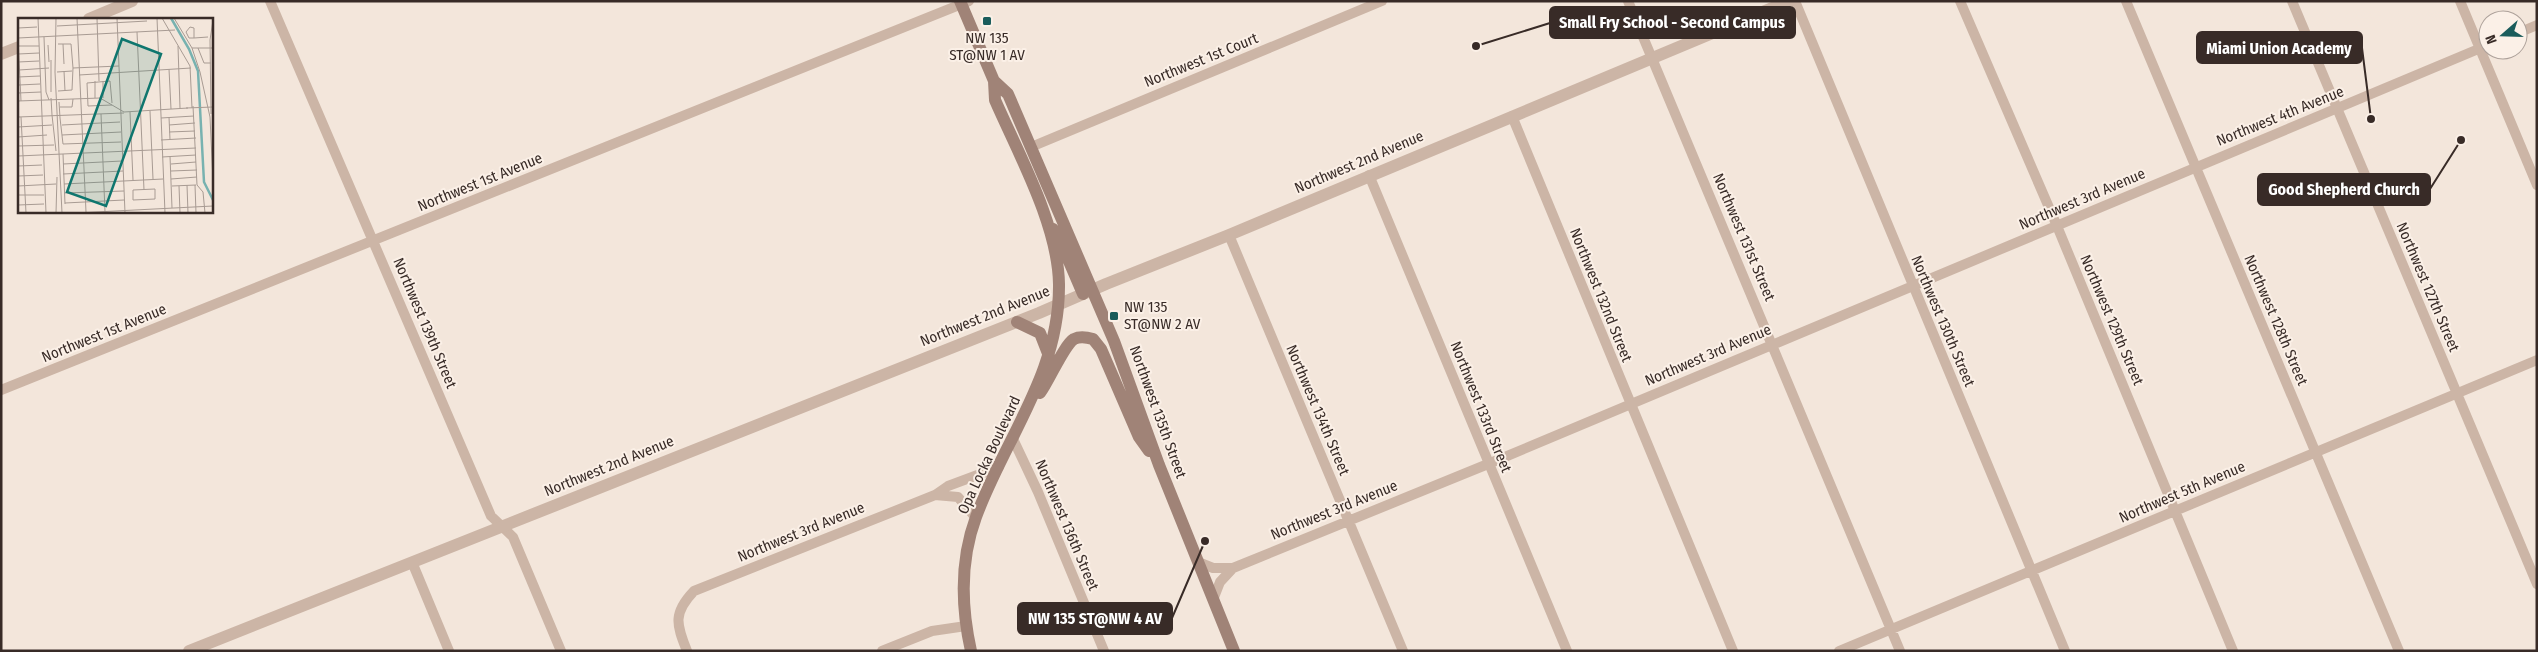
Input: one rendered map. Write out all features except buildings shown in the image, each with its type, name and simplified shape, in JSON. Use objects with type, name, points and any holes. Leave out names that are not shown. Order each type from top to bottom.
[{"type":"main road","name":"Northwest 135th Street","points":[[964,2],[994,81],[996,100],[1046,220],[1058,270],[1058,305]]},
{"type":"main road","name":"Northwest 135th Street","points":[[994,81],[1008,94],[1088,292],[1114,341],[1159,465],[1234,651]]},
{"type":"main road","points":[[1046,220],[1059,238],[1088,292]]},
{"type":"main road","name":"Opa Locka Boulevard","points":[[971,651],[966,626],[964,571],[976,518],[1031,403],[1049,356],[1058,305]]},
{"type":"main road","points":[[1017,322],[1040,334],[1049,356]]},
{"type":"main road","points":[[1031,403],[1050,380],[1068,344],[1078,338],[1093,338],[1101,349],[1139,437],[1159,465]]},
{"type":"street","points":[[91,18],[132,1]]},
{"type":"street","name":"Northwest 139th Street","points":[[270,1],[491,516],[513,537],[561,651]]},
{"type":"street","name":"Northwest 1st Court","points":[[1031,147],[1382,1]]},
{"type":"street","name":"Northwest 131st Street","points":[[1628,1],[1900,651]]},
{"type":"street","name":"Northwest 2nd Avenue","points":[[189,651],[1017,322],[1789,1]]},
{"type":"street","name":"Northwest 130th Street","points":[[1795,1],[1912,287],[2065,651]]},
{"type":"street","name":"Northwest 129th Street","points":[[1960,1],[2057,226],[2233,651]]},
{"type":"street","name":"Northwest 128th Street","points":[[2126,1],[2194,167],[2399,651]]},
{"type":"street","name":"Northwest 127th Street","points":[[2292,1],[2537,584]]},
{"type":"street","points":[[2460,1],[2478,36]]},
{"type":"street","name":"Northwest 1st Avenue","points":[[1,390],[964,2]]},
{"type":"street","points":[[1,54],[18,47]]},
{"type":"street","name":"Northwest 4th Avenue","points":[[2194,167],[2478,50]]},
{"type":"street","points":[[2489,60],[2537,186]]},
{"type":"street","name":"Northwest 132nd Street","points":[[1512,116],[1733,651]]},
{"type":"street","name":"Northwest 3rd Avenue","points":[[1198,562],[1214,568],[1233,568],[1488,464],[2194,167]]},
{"type":"street","name":"Northwest 133rd Street","points":[[1369,175],[1567,651]]},
{"type":"street","name":"Northwest 134th Street","points":[[1229,235],[1403,651]]},
{"type":"street","name":"Northwest 5th Avenue","points":[[1840,651],[2537,360]]},
{"type":"street","name":"Northwest 136th Street","points":[[1013,439],[1038,492],[1104,651]]},
{"type":"street","name":"Northwest 3rd Avenue","points":[[687,651],[679,631],[678,614],[682,603],[694,590],[935,495],[948,486],[999,467]]},
{"type":"street","name":"Northwest 3rd Avenue","points":[[935,495],[958,497],[976,518]]},
{"type":"street","points":[[412,562],[449,651]]},
{"type":"street","name":"Northwest 3rd Avenue","points":[[1213,600],[1220,582],[1233,568]]},
{"type":"street","points":[[882,651],[932,631],[966,626]]},
{"type":"place","name":"NW 135 ST@NW 1 AV","points":[[987,21]]},
{"type":"place","name":"Small Fry School - Second Campus","points":[[1476,46]]},
{"type":"place","name":"Miami Union Academy","points":[[2371,119]]},
{"type":"place","name":"Good Shepherd Church","points":[[2461,140]]},
{"type":"place","name":"NW 135 ST@NW 2 AV","points":[[1114,316]]},
{"type":"place","name":"NW 135 ST@NW 4 AV","points":[[1205,541]]}]
